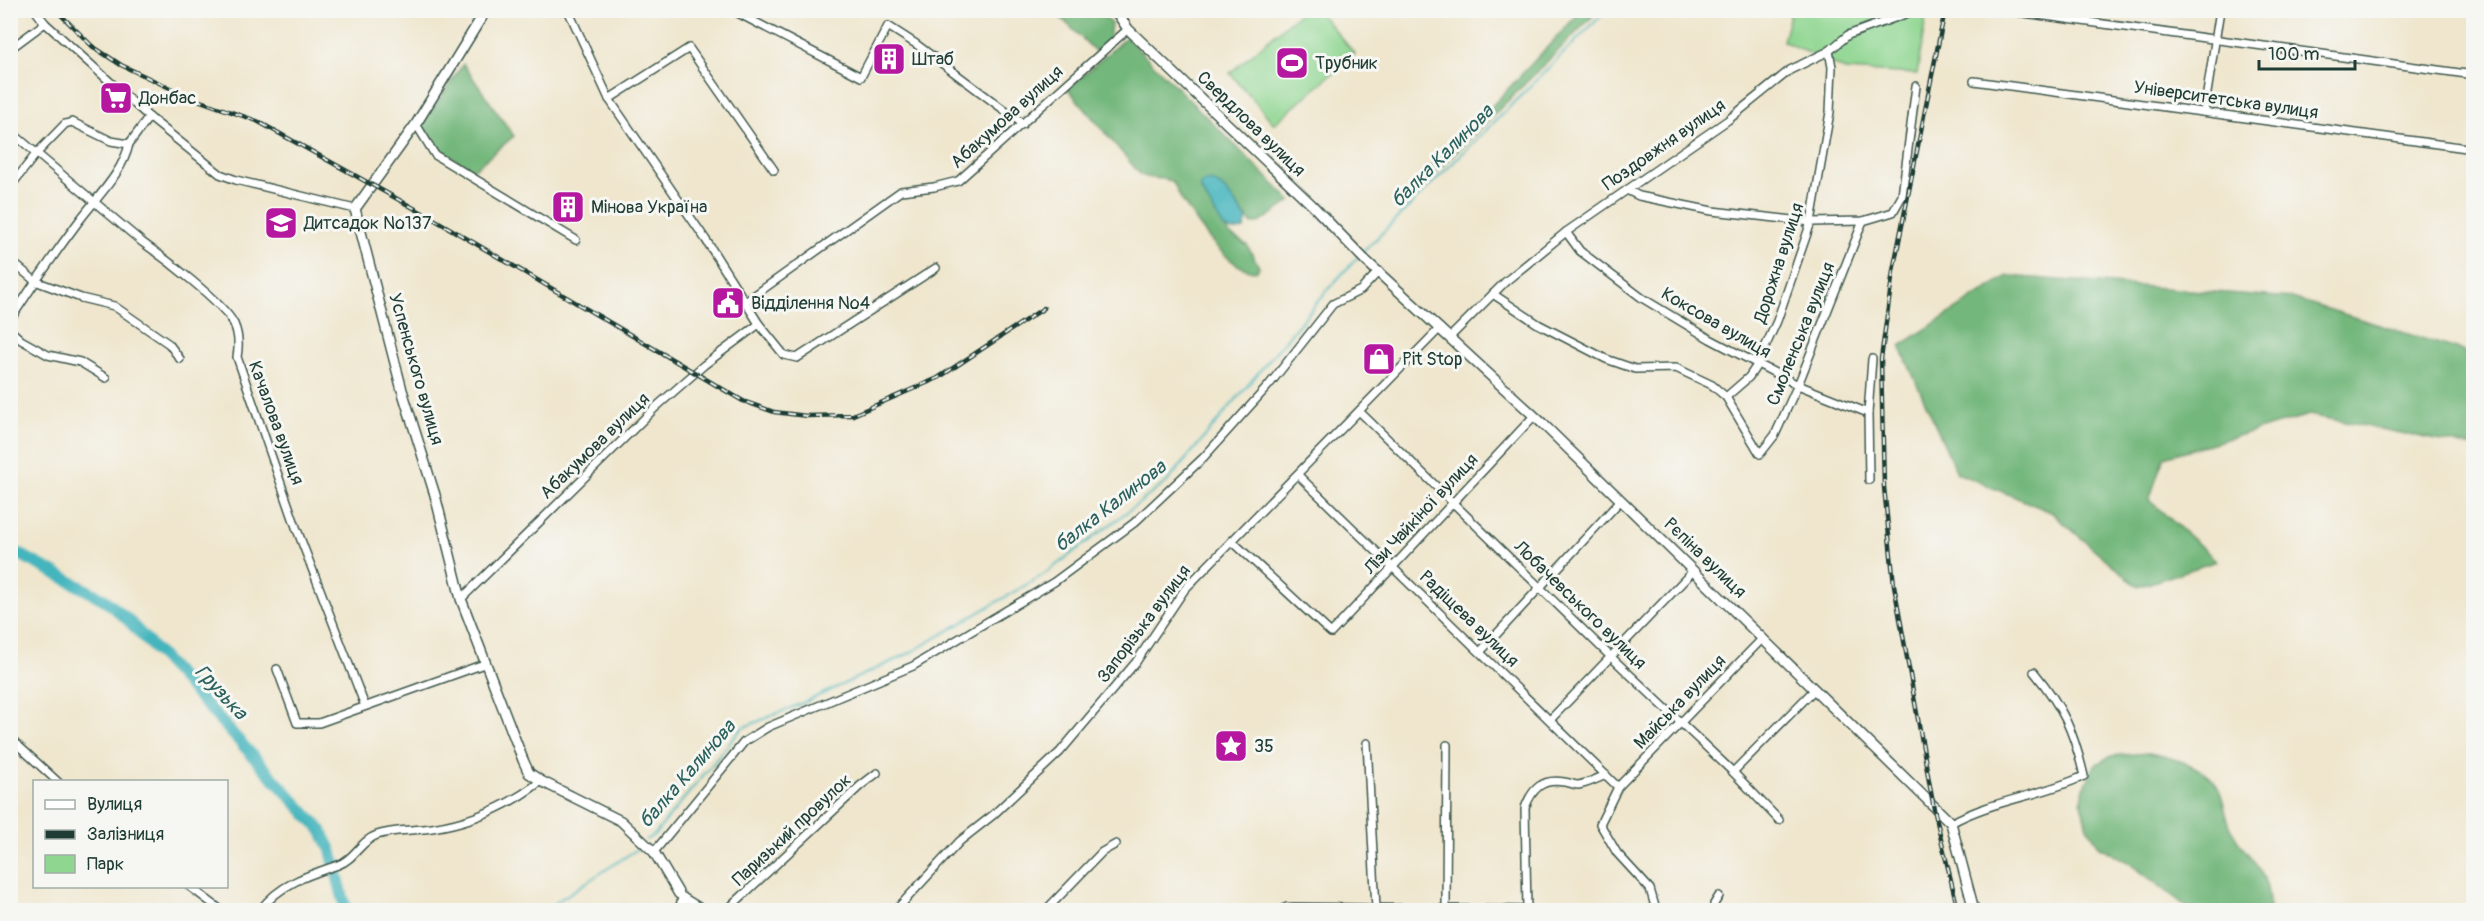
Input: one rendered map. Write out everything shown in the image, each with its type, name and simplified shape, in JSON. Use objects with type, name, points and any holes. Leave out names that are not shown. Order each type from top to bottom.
[{"type":"street","points":[[35,10],[45,23],[149,117],[220,174],[355,209],[416,124],[484,15],[468,10]]},
{"type":"street","points":[[568,10],[609,99],[759,324],[784,355],[797,358],[936,268]]},
{"type":"street","points":[[732,10],[861,76],[888,26],[916,44],[1023,124]]},
{"type":"street","name":"Свердлова вулиця","points":[[1115,10],[1128,29],[1312,205],[1365,260]]},
{"type":"street","name":"Поздовжня вулиця","points":[[1450,337],[1493,294],[1566,232],[1728,120],[1791,70],[1829,51],[1848,35],[1916,10]]},
{"type":"street","points":[[2002,10],[2474,75]]},
{"type":"street","points":[[2204,112],[2220,10]]},
{"type":"street","points":[[10,50],[45,23]]},
{"type":"street","name":"Абакумова вулиця","points":[[746,302],[902,191],[958,181],[1128,29]]},
{"type":"street","points":[[609,99],[689,48],[774,170]]},
{"type":"street","name":"Дорожна вулиця","points":[[1726,397],[1749,377],[1757,365],[1778,321],[1811,222],[1830,112],[1832,67],[1829,51]]},
{"type":"street","name":"Університетська вулиця","points":[[1974,81],[2474,149]]},
{"type":"street","points":[[1627,190],[1639,196],[1712,211],[1811,222],[1863,221],[1893,212],[1902,195],[1916,87]]},
{"type":"street","points":[[10,320],[35,281],[126,155],[129,144],[149,117]]},
{"type":"street","points":[[10,187],[36,154],[65,124],[72,122],[111,141],[129,144]]},
{"type":"street","points":[[416,124],[435,155],[576,240]]},
{"type":"street","name":"Качалова вулиця","points":[[10,131],[142,242],[164,257],[226,311],[235,325],[239,344],[237,357],[296,527],[365,706]]},
{"type":"street","name":"Успенського вулиця","points":[[355,209],[402,390],[435,495],[461,599],[523,760],[529,772],[541,781],[621,820],[633,830],[654,852],[681,896]]},
{"type":"street","name":"Смоленська вулиця","points":[[1726,397],[1760,454],[1775,435],[1798,385],[1863,221]]},
{"type":"street","name":"Коксова вулиця","points":[[1566,232],[1580,251],[1642,298],[1757,365],[1798,385],[1868,413]]},
{"type":"street","points":[[10,260],[35,281],[81,298],[114,306],[170,345],[180,359]]},
{"type":"street","name":"Рєпіна вулиця","points":[[1365,260],[1534,416],[1951,823]]},
{"type":"street","points":[[654,852],[744,742],[768,727],[913,666],[1054,582],[1134,523],[1203,458],[1269,385],[1333,304],[1361,290],[1379,271]]},
{"type":"street","points":[[1493,294],[1538,324],[1606,359],[1635,369],[1676,368],[1712,385],[1726,397]]},
{"type":"street","name":"Абакумова вулиця","points":[[461,599],[656,407],[704,365],[759,324]]},
{"type":"street","name":"Запорізька вулиця","points":[[896,910],[960,841],[993,815],[1059,752],[1136,662],[1185,589],[1440,328]]},
{"type":"street","points":[[10,330],[21,340],[48,355],[80,362],[106,378]]},
{"type":"street","points":[[1869,480],[1868,413],[1872,359]]},
{"type":"street","name":"Лобачевського вулиця","points":[[1360,412],[1610,656],[1733,772],[1779,820]]},
{"type":"street","name":"Лізи Чайкіної вулиця","points":[[1232,541],[1331,633],[1392,565],[1534,416]]},
{"type":"street","name":"Радіщева вулиця","points":[[1298,475],[1618,787]]},
{"type":"street","points":[[1481,651],[1621,500]]},
{"type":"street","points":[[1550,720],[1693,571]]},
{"type":"street","name":"Майська вулиця","points":[[1656,910],[1650,889],[1617,853],[1600,824],[1618,787],[1763,638]]},
{"type":"street","points":[[277,669],[297,723],[319,723],[484,663]]},
{"type":"street","points":[[1974,910],[1951,823],[1974,810],[2061,787],[2084,776],[2076,744],[2062,710],[2034,672]]},
{"type":"street","points":[[1733,772],[1815,689]]},
{"type":"street","points":[[10,738],[56,780]]},
{"type":"street","points":[[1367,743],[1376,908]]},
{"type":"street","points":[[1446,908],[1447,745]]},
{"type":"street","name":"Паризький провулок","points":[[727,910],[860,786],[877,773]]},
{"type":"street","points":[[1284,909],[1527,910],[1525,808],[1530,795],[1535,788],[1544,783],[1562,781],[1578,785],[1606,775]]},
{"type":"street","points":[[260,910],[288,884],[346,862],[360,845],[376,835],[433,828],[476,816],[513,801],[541,781]]},
{"type":"street","points":[[1046,910],[1102,852],[1116,844]]},
{"type":"street","points":[[192,888],[221,910]]},
{"type":"street","points":[[680,910],[681,896],[704,910]]},
{"type":"street","points":[[1714,910],[1714,904],[1719,896]]},
{"type":"green space","points":[[1582,10],[1598,11],[1404,204],[1398,199],[1477,122]]},
{"type":"green space","points":[[1054,11],[1100,11],[1111,23],[1109,42],[1097,53]]},
{"type":"green space","name":"Трубник","points":[[1302,11],[1318,11],[1355,54],[1274,124],[1230,73]]},
{"type":"green space","points":[[1791,11],[1927,11],[1917,74],[1845,70],[1783,41]]},
{"type":"green space","points":[[1126,37],[1291,201],[1261,222],[1252,224],[1227,193],[1204,182],[1201,184],[1201,190],[1229,234],[1247,245],[1259,267],[1257,271],[1246,269],[1235,263],[1213,243],[1180,197],[1174,184],[1167,179],[1150,178],[1140,174],[1068,89]]},
{"type":"green space","points":[[463,64],[514,136],[473,170],[438,149],[422,125]]},
{"type":"green space","points":[[2007,276],[2292,298],[2473,354],[2473,447],[2309,415],[2164,457],[2149,500],[2217,561],[2138,587],[2051,512],[1957,473],[1900,346]]},
{"type":"green space","points":[[2149,753],[2192,765],[2213,780],[2220,792],[2233,832],[2263,876],[2269,910],[2191,910],[2128,862],[2100,847],[2087,827],[2081,803],[2084,788],[2095,765],[2110,756]]},
{"type":"water","points":[[1208,181],[1220,186],[1230,196],[1247,220],[1244,229],[1232,231],[1224,228],[1201,190],[1201,184]]},
{"type":"waterway","name":"балка Калинова","points":[[1362,253],[1607,10]]},
{"type":"waterway","name":"балка Калинова","points":[[646,840],[655,834],[742,728],[805,702],[910,653],[1043,575],[1167,482],[1330,287],[1358,257]]},
{"type":"waterway","name":"Грузька","points":[[10,549],[105,600],[128,620],[321,830],[331,850],[346,910]]},
{"type":"waterway","name":"балка Калинова","points":[[544,910],[642,845]]},
{"type":"railway","points":[[56,10],[92,46],[121,65],[189,97],[257,121],[437,221],[743,401],[774,412],[807,416],[853,415],[938,378],[1044,308]]},
{"type":"railway","points":[[1945,10],[1893,271],[1881,359],[1884,487],[1894,585],[1934,809],[1958,910]]},
{"type":"place","name":"Штаб","points":[[889,59]]},
{"type":"place","name":"Трубник","points":[[1292,63]]},
{"type":"place","name":"Донбас","points":[[116,98]]},
{"type":"place","name":"Мінова Україна","points":[[568,207]]},
{"type":"place","name":"Дитсадок №137","points":[[281,223]]},
{"type":"place","name":"Відділення №4","points":[[728,303]]},
{"type":"place","name":"Pit Stop","points":[[1379,359]]},
{"type":"place","name":"35","points":[[1231,746]]}]
